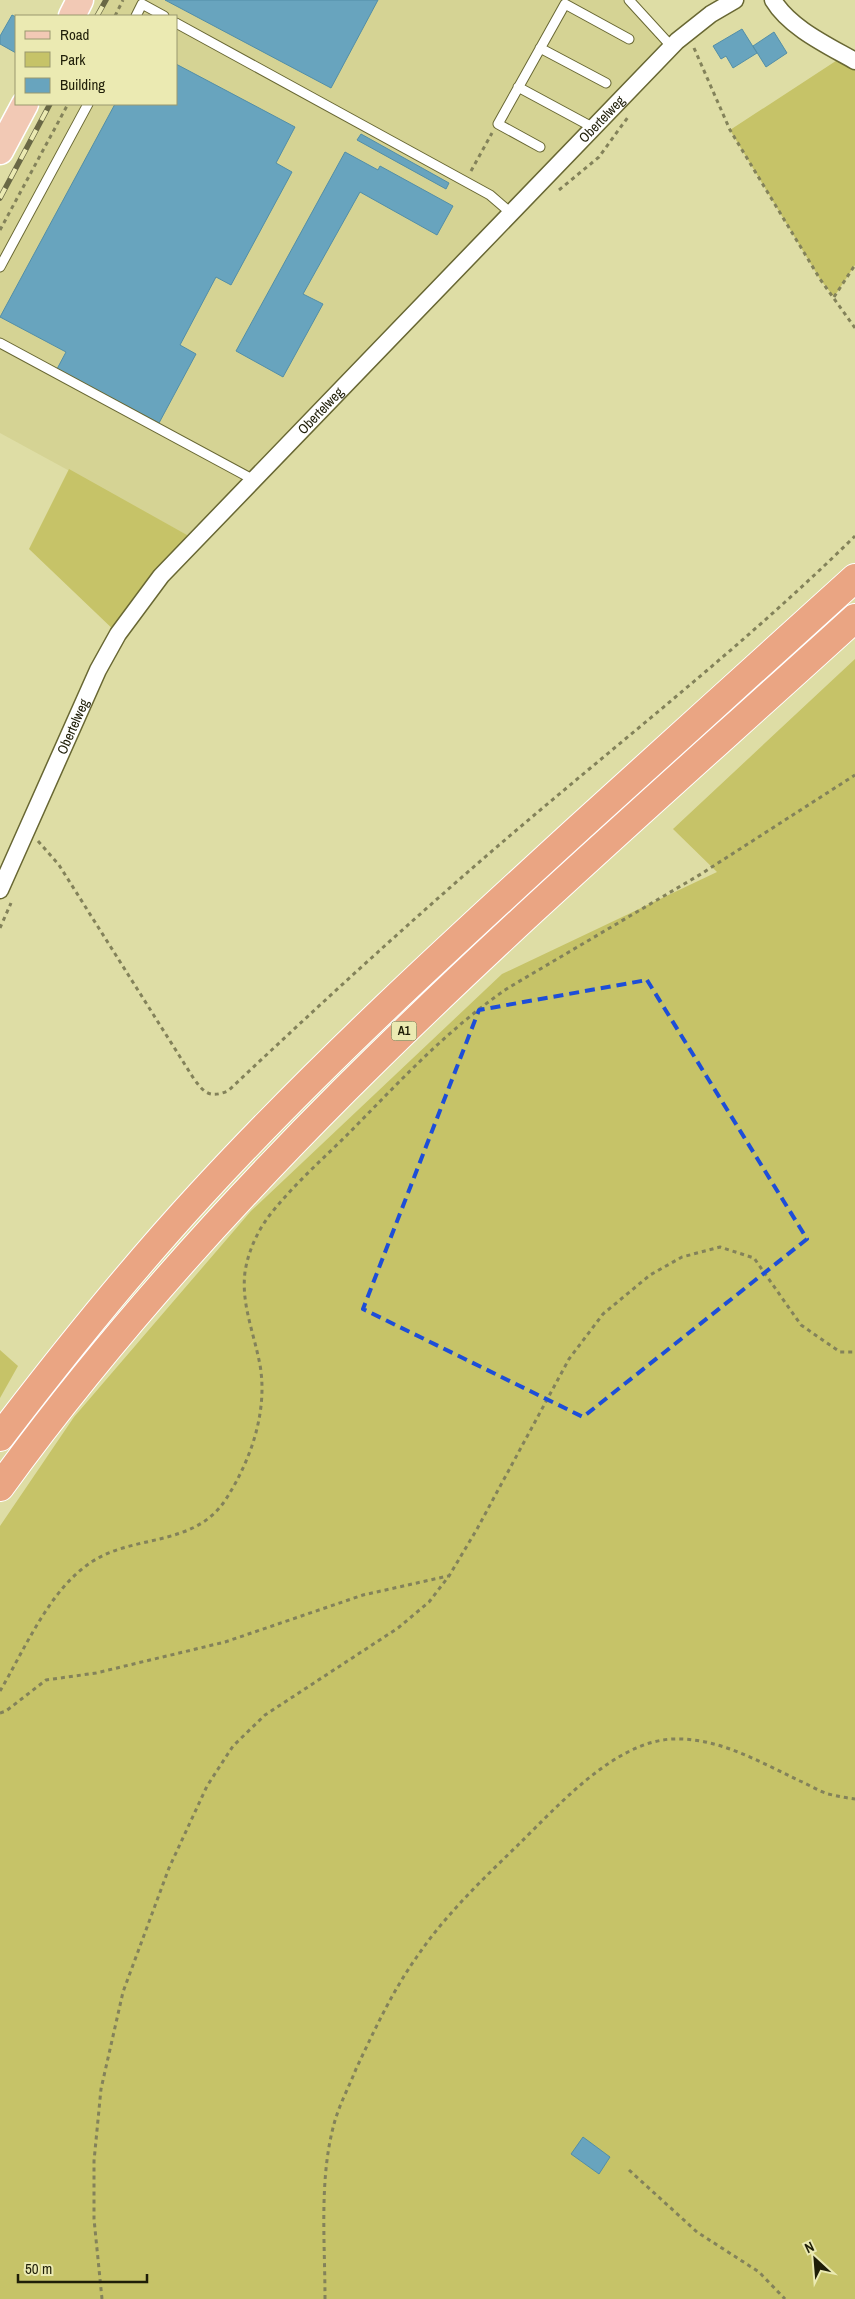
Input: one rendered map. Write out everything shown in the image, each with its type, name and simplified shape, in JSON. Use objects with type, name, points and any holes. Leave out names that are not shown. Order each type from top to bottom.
[{"type":"highway","name":"A1","points":[[0,1437],[73,1343],[138,1264],[207,1188],[298,1093],[439,957],[855,578]]},
{"type":"highway","name":"A1","points":[[0,1487],[67,1398],[136,1312],[222,1215],[299,1134],[486,953],[855,618]]},
{"type":"main road","points":[[72,15],[80,0]]},
{"type":"main road","points":[[0,151],[24,105]]},
{"type":"street","name":"Obertelweg","points":[[6,894],[31,837],[80,706],[118,634],[161,576],[686,32],[735,0]]},
{"type":"street","points":[[773,0],[784,15],[805,31],[855,61]]},
{"type":"lane","points":[[629,0],[672,47]]},
{"type":"lane","points":[[136,15],[143,2],[162,15]]},
{"type":"lane","points":[[540,147],[498,124],[565,4],[629,39]]},
{"type":"lane","points":[[178,24],[490,195],[510,213]]},
{"type":"lane","points":[[540,48],[606,83]]},
{"type":"lane","points":[[518,87],[594,128]]},
{"type":"lane","points":[[0,267],[87,105]]},
{"type":"lane","points":[[0,344],[254,480]]},
{"type":"path","points":[[116,15],[123,0]]},
{"type":"path","points":[[686,32],[730,130],[820,279],[855,328]]},
{"type":"path","points":[[0,230],[67,105]]},
{"type":"path","points":[[465,181],[498,124]]},
{"type":"path","points":[[554,193],[587,167]]},
{"type":"path","points":[[834,297],[855,265]]},
{"type":"path","points":[[31,837],[60,865],[194,1080],[206,1093],[216,1096],[228,1091],[335,990],[500,843],[761,624],[855,536]]},
{"type":"path","points":[[0,1691],[47,1611],[61,1590],[78,1572],[105,1554],[182,1534],[198,1527],[212,1517],[235,1485],[247,1460],[256,1433],[262,1396],[260,1365],[244,1297],[247,1260],[257,1237],[270,1215],[306,1176],[417,1064],[481,1007],[508,988],[701,874],[855,775]]},
{"type":"path","points":[[31,837],[41,832]]},
{"type":"path","points":[[31,837],[34,848]]},
{"type":"path","points":[[0,928],[6,894]]},
{"type":"path","points":[[102,2299],[94,2219],[94,2160],[100,2089],[124,1992],[170,1868],[206,1786],[233,1746],[265,1715],[398,1628],[429,1602],[449,1576],[477,1529],[569,1359],[604,1314],[650,1275],[682,1257],[720,1247],[754,1258],[801,1325],[840,1352],[855,1352]]},
{"type":"path","points":[[0,1713],[6,1711],[46,1680],[96,1673],[225,1642],[363,1595],[449,1576]]},
{"type":"path","points":[[325,2299],[325,2205],[329,2154],[334,2123],[375,2028],[415,1959],[442,1923],[482,1880],[561,1803],[596,1774],[623,1756],[647,1744],[672,1739],[702,1741],[737,1751],[827,1794],[855,1799]]},
{"type":"path","points":[[629,2170],[696,2232],[759,2272],[785,2299]]},
{"type":"highlighted area","points":[[647,980],[807,1239],[583,1417],[363,1309],[479,1010]]},
{"type":"shaded area","points":[[107,0],[629,0],[672,47],[196,540],[0,433],[0,196],[49,105],[178,105],[178,15],[99,15]]},
{"type":"green space","points":[[845,55],[855,61],[855,265],[834,297],[820,279],[730,130]]},
{"type":"green space","points":[[69,469],[196,540],[118,634],[29,549]]},
{"type":"green space","points":[[855,659],[855,2299],[0,2299],[0,1526],[74,1417],[251,1211],[502,974],[717,872],[673,829]]},
{"type":"green space","points":[[0,1350],[18,1366],[0,1398]]},
{"type":"building","points":[[165,0],[378,0],[331,88]]},
{"type":"building","points":[[12,15],[15,16],[15,52],[0,44],[0,36]]},
{"type":"building","points":[[742,29],[757,53],[733,68],[726,56],[721,59],[713,46]]},
{"type":"building","points":[[774,32],[787,53],[766,67],[753,46]]},
{"type":"building","points":[[178,65],[295,127],[276,163],[292,172],[231,285],[216,277],[180,345],[196,354],[159,423],[57,369],[66,352],[0,317],[114,105],[178,105]]},
{"type":"building","points":[[361,134],[449,183],[446,189],[357,140]]},
{"type":"building","points":[[345,152],[378,170],[380,166],[453,206],[437,235],[360,192],[303,294],[323,304],[283,377],[236,351]]},
{"type":"building","points":[[583,2137],[610,2157],[599,2174],[571,2154]]},
{"type":"railway","points":[[98,15],[106,0]]},
{"type":"railway","points":[[0,198],[49,105]]}]
